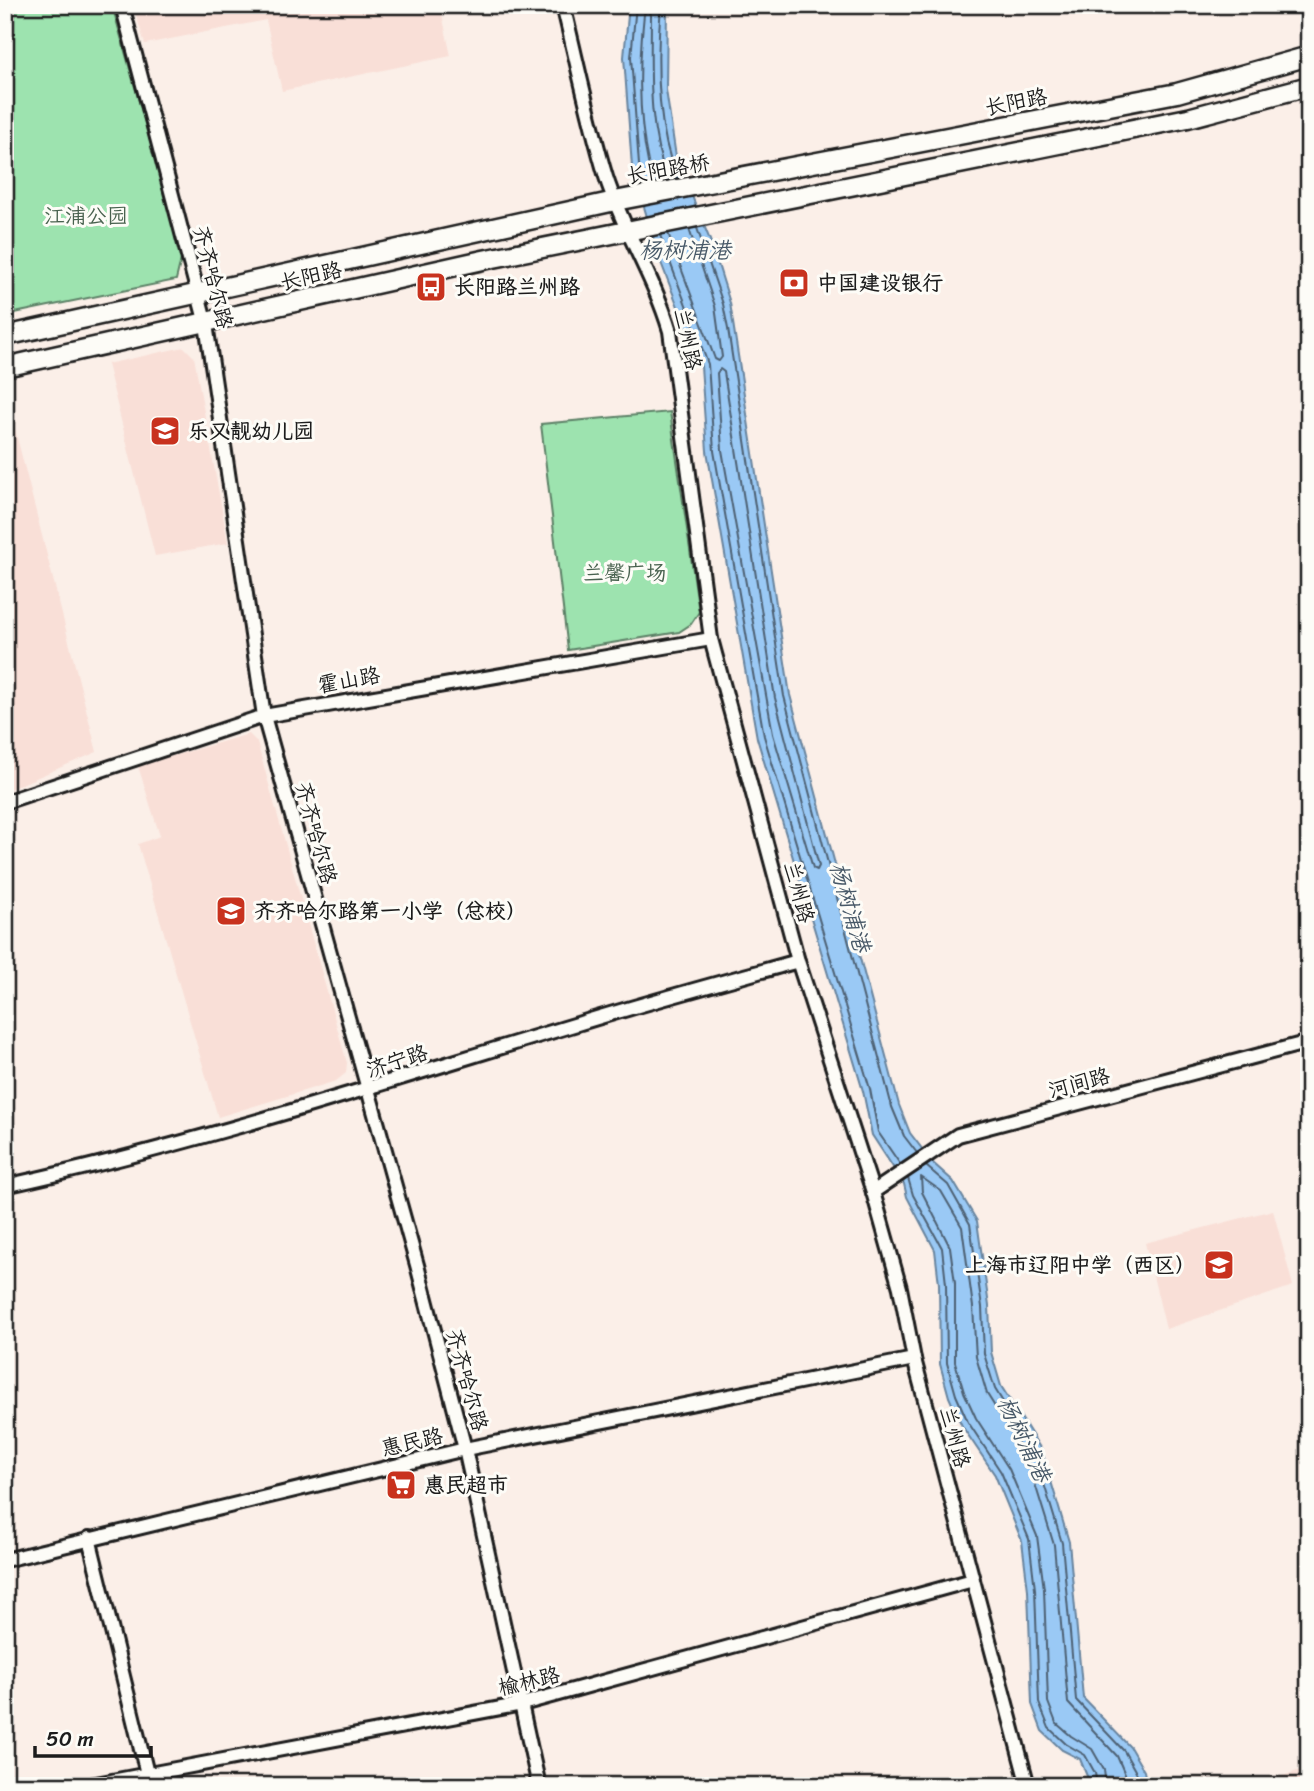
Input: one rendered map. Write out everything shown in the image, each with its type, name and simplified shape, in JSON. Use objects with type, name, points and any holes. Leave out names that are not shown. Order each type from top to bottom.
[{"type":"main road","name":"长阳路","points":[[729,180],[1177,93],[1309,56]]},
{"type":"main road","points":[[626,230],[1188,118],[1309,86]]},
{"type":"main road","name":"长阳路桥","points":[[615,201],[729,180]]},
{"type":"main road","name":"长阳路","points":[[5,336],[615,201]]},
{"type":"main road","name":"长阳路","points":[[5,367],[626,230]]},
{"type":"street","name":"齐齐哈尔路","points":[[122,5],[206,324],[264,716],[465,1449],[539,1786]]},
{"type":"street","name":"兰州路","points":[[563,5],[606,176],[626,230],[655,289],[670,331],[711,639],[798,961],[873,1192],[900,1288],[914,1359],[1028,1786]]},
{"type":"street","name":"霍山路","points":[[5,802],[264,716],[364,696],[711,639]]},
{"type":"street","name":"济宁路","points":[[5,1186],[126,1159],[367,1091],[575,1025],[798,961]]},
{"type":"street","name":"河间路","points":[[873,1192],[958,1135],[972,1130],[1309,1042]]},
{"type":"street","name":"惠民路","points":[[5,1560],[465,1449],[914,1359]]},
{"type":"street","points":[[89,1538],[149,1780]]},
{"type":"street","name":"榆林路","points":[[85,1786],[149,1780],[522,1704],[974,1580]]},
{"type":"shaded area","points":[[133,5],[440,5],[451,56],[282,91],[266,20],[145,44]]},
{"type":"shaded area","name":"乐又靓幼儿园","points":[[184,347],[194,357],[228,543],[155,556],[107,364]]},
{"type":"shaded area","points":[[5,390],[97,752],[5,791]]},
{"type":"shaded area","name":"齐齐哈尔路第一小学（总校）","points":[[249,734],[257,742],[347,1063],[346,1073],[336,1081],[218,1117],[138,844],[160,836],[138,766]]},
{"type":"shaded area","name":"上海市辽阳中学（西区）","points":[[1273,1210],[1293,1286],[1166,1329],[1145,1243]]},
{"type":"shaded area","points":[[1309,1767],[1309,1786],[1253,1786]]},
{"type":"green space","name":"江浦公园","points":[[5,5],[112,5],[182,255],[176,280],[5,315]]},
{"type":"green space","name":"兰馨广场","points":[[670,412],[699,612],[691,624],[679,632],[568,650],[541,424]]},
{"type":"water","name":"杨树浦港","points":[[629,5],[667,5],[666,90],[676,157],[712,245],[730,303],[790,695],[899,1105],[910,1133],[933,1163],[953,1181],[977,1221],[989,1306],[991,1352],[1001,1386],[1042,1451],[1069,1542],[1083,1698],[1130,1747],[1144,1771],[1147,1786],[1091,1786],[1080,1759],[1062,1750],[1042,1731],[1032,1704],[1028,1590],[1022,1541],[995,1475],[962,1426],[949,1397],[940,1364],[939,1284],[935,1250],[907,1197],[904,1184],[872,1135],[863,1091],[757,738],[707,451],[701,366],[660,260],[632,167],[624,57]]},
{"type":"place","name":"中国建设银行","points":[[794,283]]},
{"type":"place","name":"长阳路兰州路","points":[[431,287]]},
{"type":"place","name":"乐又靓幼儿园","points":[[165,431]]},
{"type":"place","name":"齐齐哈尔路第一小学（总校）","points":[[231,911]]},
{"type":"place","name":"上海市辽阳中学（西区）","points":[[1219,1265]]},
{"type":"place","name":"惠民超市","points":[[401,1485]]}]
